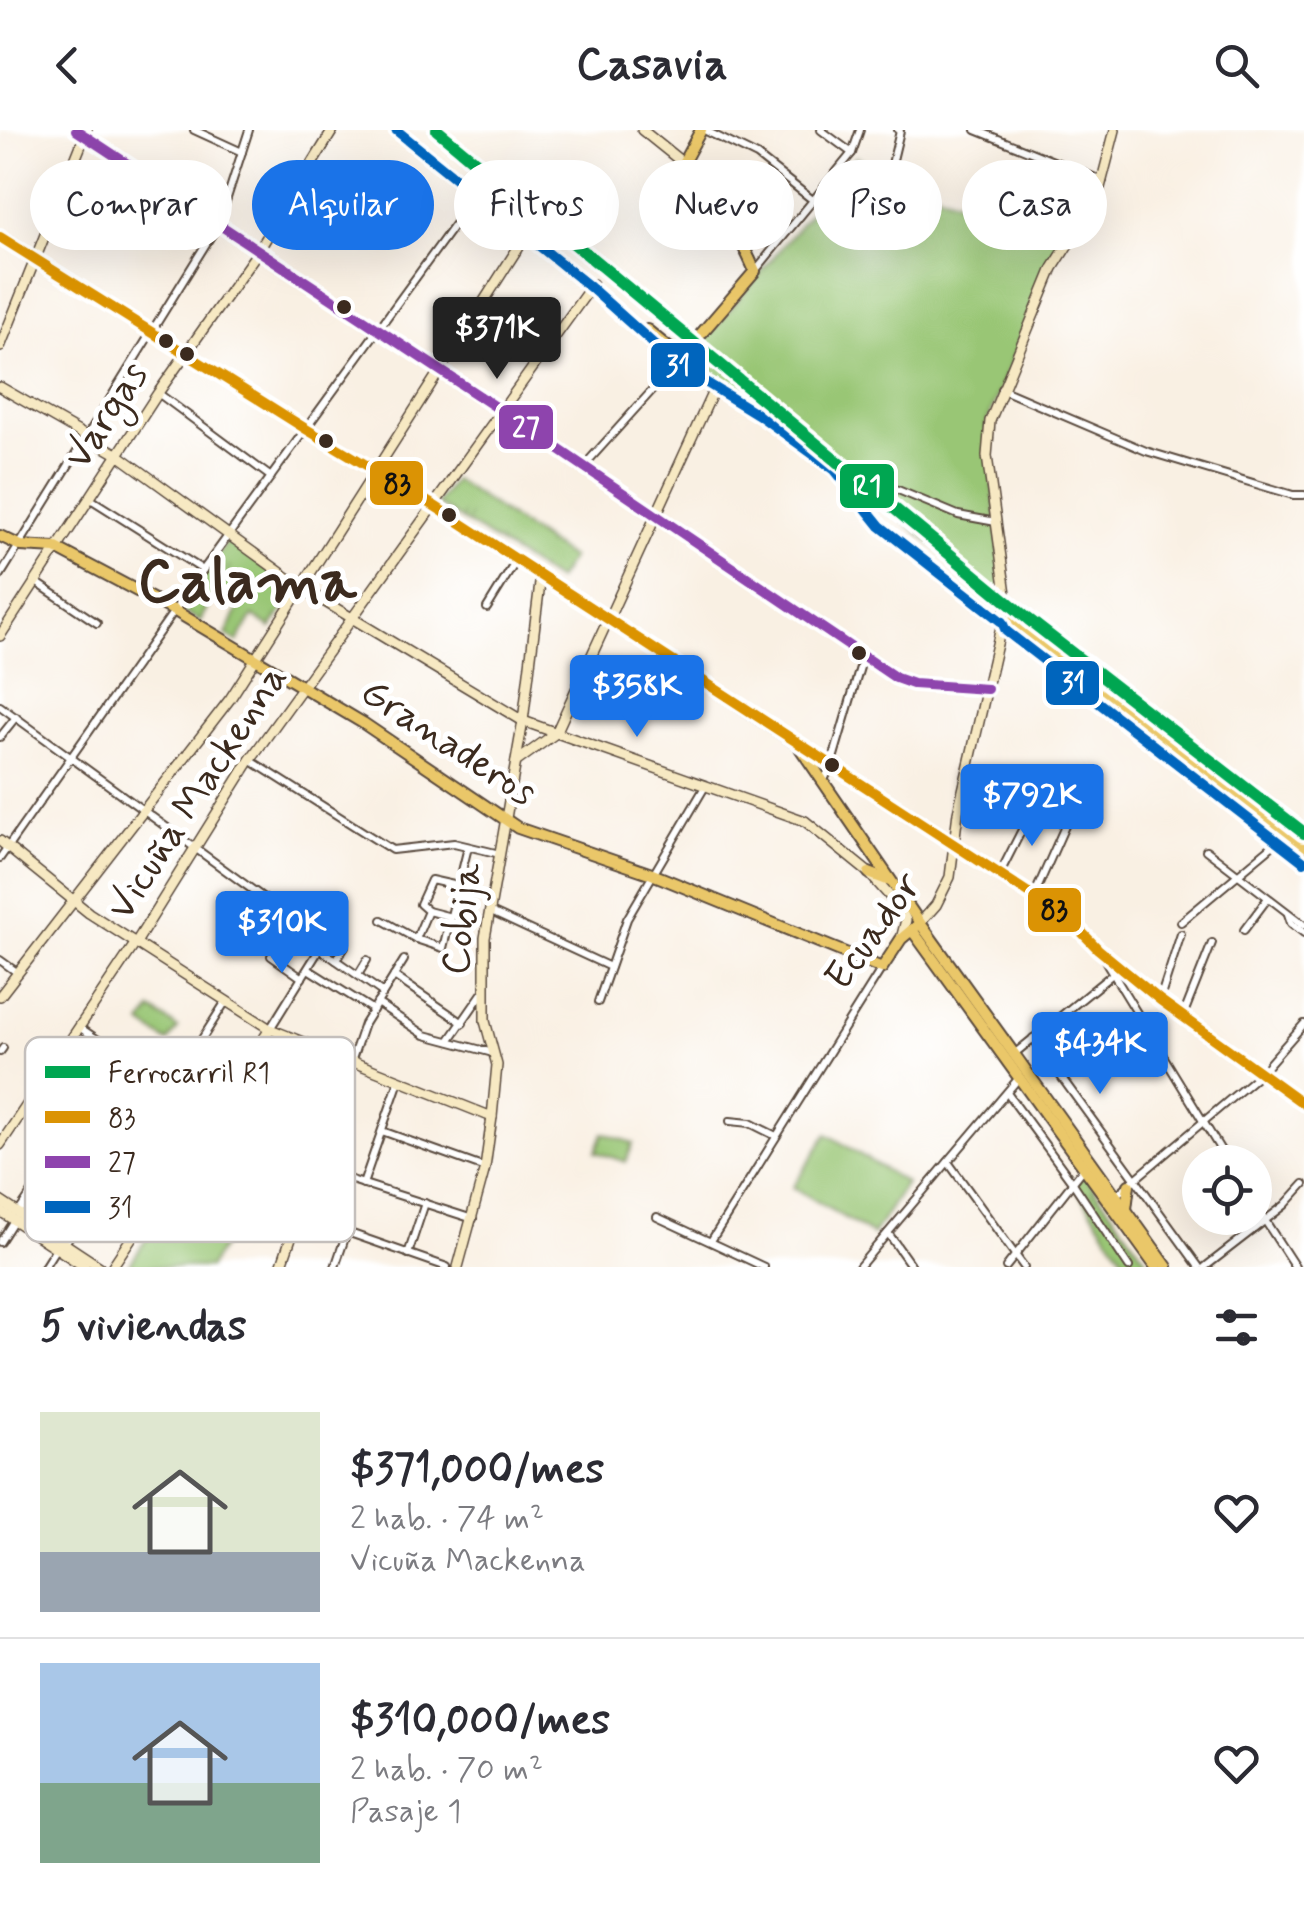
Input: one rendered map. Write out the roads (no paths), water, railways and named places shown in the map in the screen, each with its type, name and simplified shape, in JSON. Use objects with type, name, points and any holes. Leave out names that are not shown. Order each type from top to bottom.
[{"type":"main road","points":[[396,130],[454,176]]},
{"type":"main road","points":[[407,130],[454,170]]},
{"type":"main road","points":[[685,160],[703,130]]},
{"type":"main road","points":[[0,236],[306,429],[433,504],[798,745],[1019,1078],[1167,1267]]},
{"type":"main road","points":[[549,250],[678,361],[835,470],[880,526],[900,544],[1304,862]]},
{"type":"main road","points":[[678,361],[755,271],[744,250]]},
{"type":"main road","name":"Granaderos","points":[[0,536],[21,546],[56,548],[175,611],[302,686],[507,822],[652,874],[882,968]]},
{"type":"main road","points":[[1002,622],[1012,623],[1304,847]]},
{"type":"main road","points":[[870,873],[891,881]]},
{"type":"main road","points":[[916,926],[1014,1054],[1111,1195],[1145,1262],[1156,1267]]},
{"type":"main road","name":"Ecuador","points":[[882,968],[901,939],[916,926]]},
{"type":"main road","points":[[1111,1195],[1133,1182]]},
{"type":"main road","points":[[1126,1210],[1124,1202],[1133,1182]]},
{"type":"street","points":[[194,130],[242,152]]},
{"type":"street","points":[[232,183],[249,130]]},
{"type":"street","name":"Vargas","points":[[314,160],[333,130]]},
{"type":"street","points":[[642,130],[679,160]]},
{"type":"street","points":[[703,130],[756,156],[814,201],[755,271]]},
{"type":"street","points":[[821,130],[852,153]]},
{"type":"street","points":[[846,160],[860,130]]},
{"type":"street","points":[[893,160],[898,130]]},
{"type":"street","points":[[976,130],[1051,160]]},
{"type":"street","name":"Ecuador","points":[[1107,164],[1115,130]]},
{"type":"street","points":[[0,347],[83,132],[125,160]]},
{"type":"street","points":[[0,858],[4,844],[72,759],[203,570],[454,226]]},
{"type":"street","points":[[0,576],[203,250]]},
{"type":"street","points":[[259,250],[896,678],[913,684],[987,690]]},
{"type":"street","name":"Vargas","points":[[0,636],[185,352],[259,250]]},
{"type":"street","points":[[0,996],[204,735],[517,250]]},
{"type":"street","name":"Ecuador","points":[[916,926],[946,889],[958,812],[1008,589],[987,438],[1001,389],[1064,250]]},
{"type":"street","name":"Vicuña Mackenna","points":[[72,1037],[250,760],[592,286]]},
{"type":"street","points":[[582,468],[678,361]]},
{"type":"street","points":[[0,386],[117,454],[302,588],[523,721],[805,820],[870,873],[904,915],[901,939]]},
{"type":"street","points":[[516,762],[556,733],[715,387]]},
{"type":"street","points":[[1001,389],[1146,451],[1304,495]]},
{"type":"street","points":[[158,393],[271,477]]},
{"type":"street","points":[[841,478],[862,475],[958,515],[996,522]]},
{"type":"street","points":[[89,498],[203,570]]},
{"type":"street","points":[[487,608],[517,560]]},
{"type":"street","name":"Cobija","points":[[458,1267],[485,1168],[492,1118],[497,1065],[485,1021],[483,992],[489,912],[523,721],[541,575]]},
{"type":"street","points":[[36,582],[98,623]]},
{"type":"street","points":[[823,781],[832,766],[863,658]]},
{"type":"street","points":[[0,706],[296,921],[336,960],[382,993]]},
{"type":"street","points":[[0,738],[16,717]]},
{"type":"street","points":[[798,745],[1070,920],[1160,1000],[1304,1104]]},
{"type":"street","points":[[250,760],[392,850],[454,843],[500,854]]},
{"type":"street","points":[[598,1002],[627,918],[706,784]]},
{"type":"street","points":[[1000,875],[1032,808]]},
{"type":"street","points":[[1033,898],[1069,817]]},
{"type":"street","points":[[1181,922],[1278,842]]},
{"type":"street","points":[[4,844],[73,901],[226,1001],[291,1037]]},
{"type":"street","points":[[382,920],[443,948],[468,848]]},
{"type":"street","points":[[1206,850],[1304,924]]},
{"type":"street","points":[[451,917],[428,911],[420,904],[431,880],[458,886]]},
{"type":"street","points":[[1244,930],[1268,898]]},
{"type":"street","points":[[416,938],[428,911]]},
{"type":"street","points":[[489,912],[610,967]]},
{"type":"street","points":[[1288,912],[1291,922],[1304,933]]},
{"type":"street","points":[[296,921],[271,956],[302,978]]},
{"type":"street","points":[[1160,1000],[1181,934]]},
{"type":"street","points":[[1183,1017],[1212,944]]},
{"type":"street","points":[[264,1037],[322,945]]},
{"type":"street","points":[[336,960],[346,946]]},
{"type":"street","points":[[1098,948],[1217,1145]]},
{"type":"street","points":[[0,960],[18,972]]},
{"type":"street","points":[[358,975],[368,960]]},
{"type":"street","points":[[355,1050],[364,1024],[404,960]]},
{"type":"street","name":"Ecuador","points":[[711,1241],[882,968]]},
{"type":"street","points":[[1014,1054],[1120,968]]},
{"type":"street","points":[[308,969],[425,1035],[494,1053]]},
{"type":"street","points":[[394,976],[463,1023]]},
{"type":"street","points":[[448,1041],[483,992]]},
{"type":"street","points":[[203,1037],[226,1001]]},
{"type":"street","points":[[1133,1182],[1260,1074],[1304,1024]]},
{"type":"street","points":[[79,1027],[94,1037]]},
{"type":"street","points":[[1033,1038],[1133,1182],[1202,1267],[1246,1235]]},
{"type":"street","points":[[355,1064],[492,1118]]},
{"type":"street","points":[[860,1267],[1019,1078]]},
{"type":"street","points":[[363,1184],[399,1081]]},
{"type":"street","points":[[1006,1093],[1129,1267]]},
{"type":"street","name":"Vicuña Mackenna","points":[[1,1143],[25,1107]]},
{"type":"street","points":[[730,1120],[750,1123],[776,1136]]},
{"type":"street","points":[[382,1131],[485,1168]]},
{"type":"street","points":[[948,1162],[1024,1267]]},
{"type":"street","points":[[1006,1267],[1085,1167]]},
{"type":"street","points":[[355,1181],[473,1219]]},
{"type":"street","points":[[1272,1216],[1304,1184]]},
{"type":"street","points":[[0,1201],[25,1223]]},
{"type":"street","points":[[0,1242],[25,1204]]},
{"type":"street","points":[[408,1254],[424,1204]]},
{"type":"street","points":[[0,1211],[16,1217]]},
{"type":"street","points":[[657,1216],[764,1267]]},
{"type":"street","points":[[1272,1232],[1295,1267]]},
{"type":"street","points":[[888,1233],[912,1267]]},
{"type":"street","points":[[355,1235],[447,1267]]},
{"type":"street","points":[[55,1242],[100,1267]]},
{"type":"street","points":[[44,1267],[64,1242]]},
{"type":"street","points":[[112,1267],[129,1242]]},
{"type":"street","points":[[281,1267],[289,1242]]},
{"type":"street","points":[[335,1267],[343,1242]]},
{"type":"street","points":[[61,1246],[85,1267]]},
{"type":"rail line","name":"R1","points":[[437,130],[1028,619],[1304,833]]},
{"type":"district","name":"Calama","points":[[247,583]]}]
